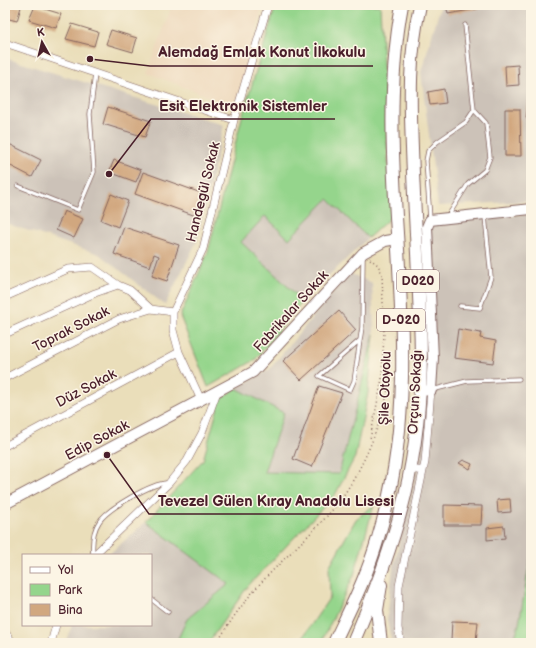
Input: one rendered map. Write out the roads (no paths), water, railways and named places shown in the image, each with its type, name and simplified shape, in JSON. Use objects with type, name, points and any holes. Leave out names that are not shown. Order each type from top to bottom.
[{"type":"highway","name":"Şile Otoyolu","points":[[334,643],[364,578],[378,538],[389,497],[396,457],[403,370],[392,84],[395,41],[402,5]]},
{"type":"highway","name":"D020","points":[[386,554],[404,495],[425,391],[414,211],[410,92],[414,33],[420,5]]},
{"type":"highway","points":[[352,643],[386,554]]},
{"type":"highway","points":[[381,643],[377,610],[386,554]]},
{"type":"highway","points":[[342,627],[352,643]]},
{"type":"main road","points":[[430,220],[531,209]]},
{"type":"main road","name":"Orçun Sokağı","points":[[425,391],[433,358],[427,226],[430,220]]},
{"type":"main road","name":"Fabrikalar Sokak","points":[[201,400],[248,376],[363,253],[385,241],[397,239]]},
{"type":"main road","name":"Edip Sokak","points":[[5,504],[201,400]]},
{"type":"street","name":"Handegül Sokak","points":[[201,400],[179,352],[173,330],[173,312],[203,249],[234,120],[268,5]]},
{"type":"street","points":[[5,43],[234,120]]},
{"type":"street","points":[[5,297],[68,269],[92,267],[118,285],[130,290],[151,309],[173,312]]},
{"type":"street","points":[[5,334],[95,292],[118,285]]},
{"type":"street","name":"Toprak Sokak","points":[[5,378],[119,319],[151,309]]},
{"type":"street","name":"Düz Sokak","points":[[5,446],[179,352]]},
{"type":"street","name":"Orçun Sokağı","points":[[401,643],[398,628],[399,586],[423,471],[425,391]]},
{"type":"street","points":[[96,554],[169,483],[194,449],[202,433],[217,392]]},
{"type":"street","points":[[410,468],[423,471]]},
{"type":"street","points":[[50,643],[56,626]]},
{"type":"street","points":[[5,632],[13,643]]},
{"type":"lane","points":[[448,217],[468,184],[486,170],[490,157],[486,123],[474,110],[465,24]]},
{"type":"lane","points":[[18,186],[78,210],[94,172],[90,114],[95,73]]},
{"type":"lane","points":[[430,220],[426,161],[428,151],[437,142],[466,122],[474,110]]},
{"type":"lane","points":[[460,306],[480,308],[491,277],[485,213]]},
{"type":"lane","points":[[360,340],[319,376],[350,390],[354,381],[362,327],[363,253]]},
{"type":"lane","points":[[425,391],[466,381],[519,379]]},
{"type":"lane","points":[[95,554],[93,543],[96,527],[104,515],[157,484],[169,483]]},
{"type":"lane","points":[[152,600],[168,612]]},
{"type":"place","name":"Alemdağ Emlak Konut İlkokulu","points":[[90,59]]},
{"type":"place","name":"Esit Elektronik Sistemler","points":[[109,174]]},
{"type":"place","name":"Tevezel Gülen Kıray Anadolu Lisesi","points":[[107,455]]}]
